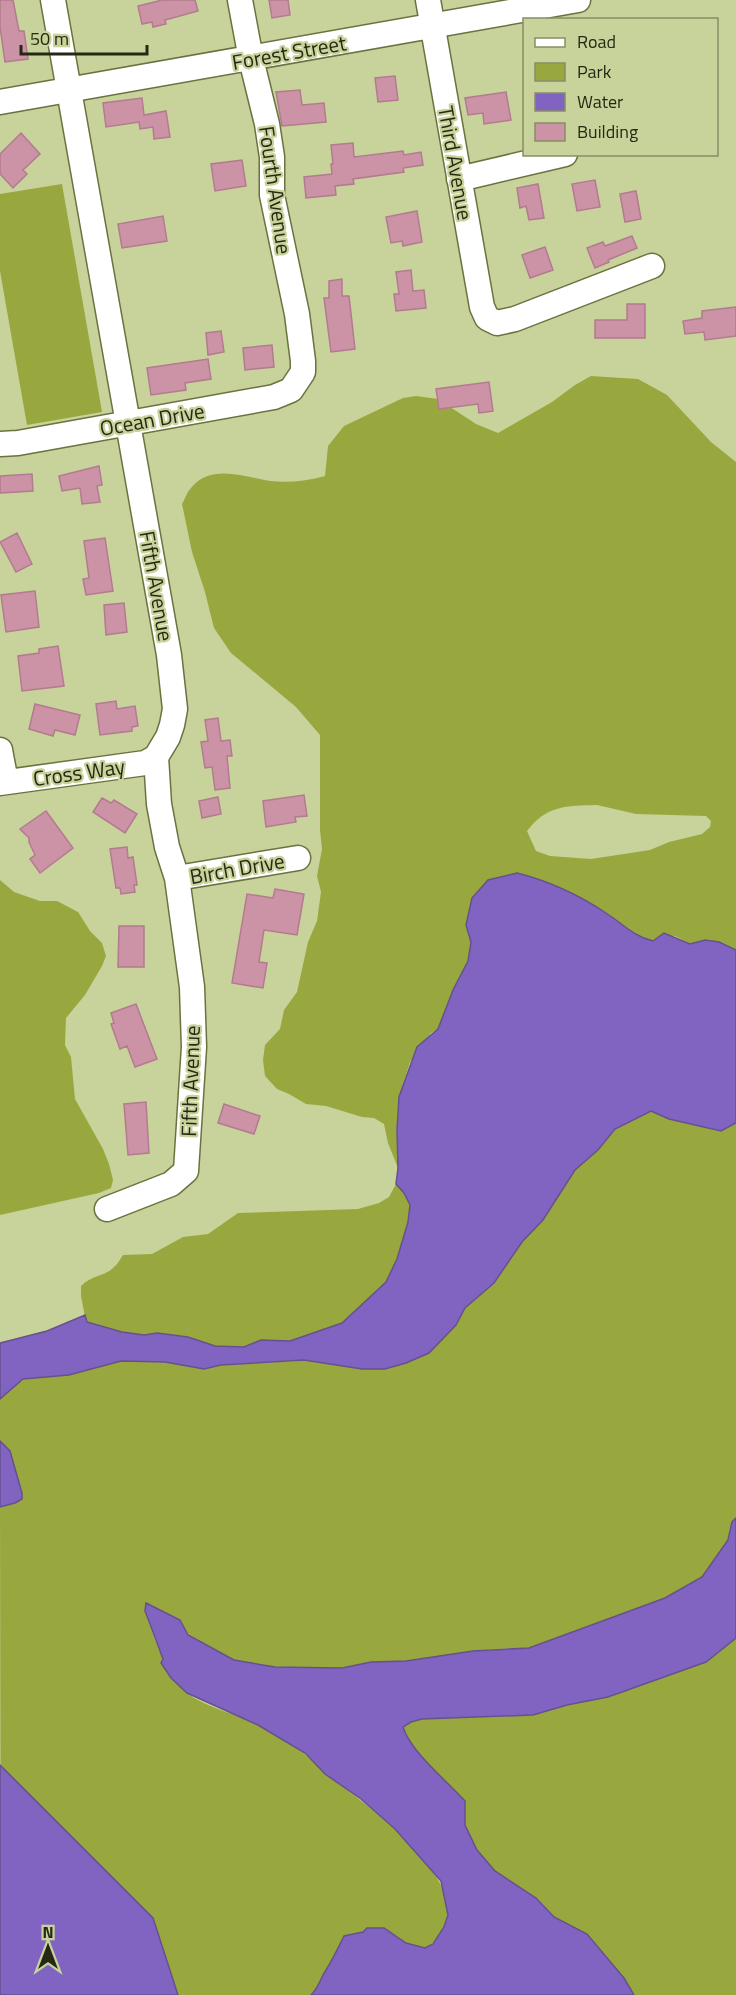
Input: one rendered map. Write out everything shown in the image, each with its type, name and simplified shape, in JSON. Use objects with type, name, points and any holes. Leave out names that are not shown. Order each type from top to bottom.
[{"type":"street","name":"Fifth Avenue","points":[[52,0],[170,655],[175,709],[165,743],[156,757],[159,804],[167,847],[177,878],[192,987],[194,1047],[185,1172],[171,1184],[107,1209]]},
{"type":"street","name":"Fourth Avenue","points":[[240,0],[250,59],[267,124],[272,157],[272,195],[302,346],[303,372],[298,380]]},
{"type":"street","name":"Third Avenue","points":[[428,0],[482,307],[487,318],[492,322],[515,320],[652,266]]},
{"type":"street","name":"Forest Street","points":[[0,102],[578,0]]},
{"type":"street","points":[[459,179],[557,156]]},
{"type":"street","name":"Ocean Drive","points":[[0,444],[18,443],[274,397],[291,390],[298,380]]},
{"type":"street","points":[[0,750],[3,782]]},
{"type":"street","name":"Cross Way","points":[[3,782],[145,763],[156,757]]},
{"type":"street","name":"Birch Drive","points":[[177,878],[298,858]]},
{"type":"green space","points":[[62,184],[102,412],[27,425],[0,271],[0,194]]},
{"type":"green space","points":[[591,376],[638,379],[667,395],[711,442],[736,462],[736,950],[719,942],[705,940],[691,944],[675,936],[653,941],[639,938],[605,912],[562,888],[517,873],[466,925],[471,942],[468,961],[453,990],[438,1029],[431,1033],[410,1062],[399,1097],[398,1168],[388,1143],[384,1124],[374,1118],[362,1117],[326,1106],[306,1104],[277,1089],[265,1076],[263,1060],[265,1045],[280,1029],[284,1010],[297,992],[308,942],[317,921],[321,892],[317,876],[322,849],[320,735],[296,707],[231,653],[214,628],[192,552],[182,504],[199,480],[218,474],[284,482],[325,476],[328,446],[344,426],[403,398],[416,396],[438,399],[476,424],[498,433],[552,402]],"holes":[[[597,805],[636,814],[706,816],[711,821],[710,827],[702,834],[669,842],[650,850],[591,859],[550,856],[536,851],[527,831],[542,816],[567,807]]]},
{"type":"green space","points":[[0,880],[14,892],[40,901],[57,901],[78,912],[90,931],[102,943],[106,956],[102,966],[85,995],[66,1018],[65,1045],[71,1057],[75,1099],[103,1149],[113,1180],[111,1188],[99,1193],[0,1215]]},
{"type":"green space","points":[[651,1111],[669,1119],[721,1131],[736,1123],[736,1518],[732,1522],[728,1540],[702,1577],[665,1598],[529,1648],[494,1649],[406,1661],[371,1662],[342,1668],[275,1667],[234,1660],[188,1635],[180,1620],[146,1603],[145,1611],[161,1654],[172,1674],[186,1692],[192,1697],[257,1724],[300,1751],[385,1820],[425,1861],[440,1883],[447,1904],[442,1932],[432,1944],[425,1948],[363,1932],[344,1936],[311,1995],[1,1995],[0,1507],[15,1503],[22,1493],[10,1451],[0,1441],[0,1399],[23,1379],[69,1375],[121,1361],[165,1362],[204,1369],[221,1365],[315,1360],[362,1369],[429,1353],[456,1325],[465,1308],[494,1283],[522,1242],[543,1220],[575,1170],[598,1150],[615,1129]]},
{"type":"green space","points":[[396,1184],[410,1205],[408,1222],[397,1259],[386,1282],[342,1323],[290,1341],[261,1340],[244,1347],[215,1346],[188,1337],[157,1333],[144,1335],[122,1332],[86,1322],[81,1286],[110,1270],[123,1255],[152,1254],[183,1237],[208,1234],[238,1213],[358,1209],[379,1203],[389,1197]]},
{"type":"green space","points":[[736,1638],[736,1995],[634,1995],[624,1978],[587,1934],[554,1917],[536,1898],[495,1871],[477,1850],[465,1825],[465,1801],[421,1756],[403,1727],[422,1719],[533,1715],[608,1697],[706,1662]]},
{"type":"water","points":[[517,873],[552,884],[585,900],[646,939],[653,941],[664,933],[690,944],[705,940],[719,942],[736,950],[736,1123],[721,1131],[669,1119],[651,1111],[615,1129],[598,1150],[575,1170],[543,1220],[522,1242],[494,1283],[465,1308],[456,1325],[429,1353],[406,1363],[385,1369],[362,1369],[304,1360],[221,1365],[204,1369],[165,1362],[121,1361],[69,1375],[23,1379],[0,1399],[0,1343],[47,1331],[85,1315],[87,1322],[122,1332],[144,1335],[157,1333],[188,1337],[215,1346],[244,1347],[261,1340],[290,1341],[342,1323],[386,1282],[397,1259],[408,1222],[410,1205],[396,1184],[399,1097],[417,1047],[438,1029],[453,990],[468,961],[471,942],[466,925],[472,898],[488,880]]},
{"type":"water","points":[[0,1441],[10,1451],[22,1499],[0,1507]]},
{"type":"water","points":[[736,1518],[736,1638],[706,1662],[608,1697],[533,1715],[422,1719],[403,1727],[421,1756],[465,1801],[465,1825],[477,1850],[495,1871],[536,1898],[554,1917],[587,1934],[624,1978],[634,1995],[311,1995],[344,1936],[363,1932],[367,1928],[384,1928],[406,1943],[425,1948],[433,1944],[444,1927],[448,1915],[441,1881],[395,1829],[361,1799],[325,1774],[305,1753],[258,1725],[187,1693],[171,1678],[161,1663],[163,1659],[145,1611],[146,1603],[180,1620],[188,1635],[234,1660],[275,1667],[342,1668],[371,1662],[406,1661],[473,1651],[529,1648],[665,1598],[702,1577],[728,1540],[732,1522]]},
{"type":"water","points":[[0,1765],[153,1918],[178,1995],[0,1995]]},
{"type":"building","points":[[0,0],[13,0],[19,31],[24,31],[28,59],[5,62],[0,27]]},
{"type":"building","points":[[162,0],[195,0],[198,11],[165,20],[166,24],[153,27],[152,22],[142,24],[138,6]]},
{"type":"building","points":[[269,0],[288,0],[290,15],[272,18]]},
{"type":"building","points":[[395,76],[398,100],[378,102],[375,78]]},
{"type":"building","points":[[300,90],[302,105],[324,103],[326,122],[282,126],[276,92]]},
{"type":"building","points":[[506,92],[511,120],[484,124],[483,113],[468,115],[465,98]]},
{"type":"building","points":[[142,98],[144,115],[166,111],[170,137],[154,139],[153,127],[140,129],[139,122],[106,127],[103,103]]},
{"type":"building","points":[[21,133],[40,154],[23,170],[27,174],[13,188],[0,174],[0,154]]},
{"type":"building","points":[[353,143],[354,157],[403,151],[404,155],[421,152],[423,165],[403,168],[404,172],[353,179],[354,184],[335,186],[336,195],[306,198],[304,177],[332,174],[331,145]]},
{"type":"building","points":[[242,160],[246,186],[215,191],[211,164]]},
{"type":"building","points":[[595,180],[600,207],[577,211],[572,184]]},
{"type":"building","points":[[538,184],[544,218],[529,220],[526,206],[520,208],[517,188]]},
{"type":"building","points":[[636,191],[641,219],[625,222],[620,194]]},
{"type":"building","points":[[417,211],[422,242],[403,246],[402,241],[391,243],[386,217]]},
{"type":"building","points":[[163,216],[167,241],[122,248],[118,224]]},
{"type":"building","points":[[632,236],[637,248],[595,268],[587,248],[603,242],[605,246]]},
{"type":"building","points":[[545,247],[553,270],[530,278],[522,255]]},
{"type":"building","points":[[411,270],[413,291],[424,290],[426,308],[396,311],[394,294],[399,294],[396,272]]},
{"type":"building","points":[[342,279],[342,296],[349,296],[355,349],[331,352],[324,298],[329,298],[329,281]]},
{"type":"building","points":[[627,304],[645,304],[645,338],[595,338],[595,320],[627,320]]},
{"type":"building","points":[[736,307],[736,336],[705,340],[704,332],[685,334],[683,321],[702,318],[702,311]]},
{"type":"building","points":[[221,331],[224,352],[208,355],[206,333]]},
{"type":"building","points":[[272,345],[274,367],[245,370],[243,348]]},
{"type":"building","points":[[208,359],[211,379],[185,383],[186,390],[151,395],[147,368]]},
{"type":"building","points":[[489,382],[493,411],[479,413],[478,404],[439,409],[436,389]]},
{"type":"building","points":[[99,466],[102,485],[97,486],[100,502],[82,504],[80,488],[62,491],[59,476]]},
{"type":"building","points":[[32,474],[33,491],[0,493],[0,476]]},
{"type":"building","points":[[17,533],[32,564],[16,572],[0,542]]},
{"type":"building","points":[[105,538],[113,591],[86,595],[83,579],[89,578],[84,541]]},
{"type":"building","points":[[35,591],[39,627],[6,632],[1,595]]},
{"type":"building","points":[[124,603],[127,632],[106,635],[104,605]]},
{"type":"building","points":[[58,646],[64,686],[22,691],[18,656],[39,653],[39,649]]},
{"type":"building","points":[[116,701],[117,709],[135,706],[138,726],[132,727],[132,731],[100,735],[96,704]]},
{"type":"building","points":[[35,704],[80,715],[75,735],[55,730],[53,736],[29,729]]},
{"type":"building","points":[[218,718],[221,741],[230,740],[232,756],[227,756],[230,788],[215,790],[212,767],[205,768],[201,742],[208,741],[205,720]]},
{"type":"building","points":[[304,795],[307,816],[295,817],[296,822],[266,827],[263,801]]},
{"type":"building","points":[[218,797],[221,814],[202,818],[199,801]]},
{"type":"building","points":[[102,798],[111,803],[114,800],[137,814],[125,833],[93,812]]},
{"type":"building","points":[[46,811],[73,848],[40,873],[30,859],[35,855],[29,838],[20,829]]},
{"type":"building","points":[[127,847],[128,858],[133,857],[137,885],[134,885],[135,892],[121,894],[120,888],[116,888],[110,849]]},
{"type":"building","points":[[275,889],[304,894],[297,935],[264,930],[259,962],[267,963],[263,988],[232,983],[247,894],[273,898]]},
{"type":"building","points":[[119,926],[144,926],[144,967],[118,967]]},
{"type":"building","points":[[136,1004],[157,1059],[135,1067],[127,1046],[120,1049],[111,1024],[114,1023],[111,1013]]},
{"type":"building","points":[[146,1102],[149,1153],[128,1155],[124,1104]]},
{"type":"building","points":[[224,1104],[260,1116],[254,1134],[218,1123]]}]
